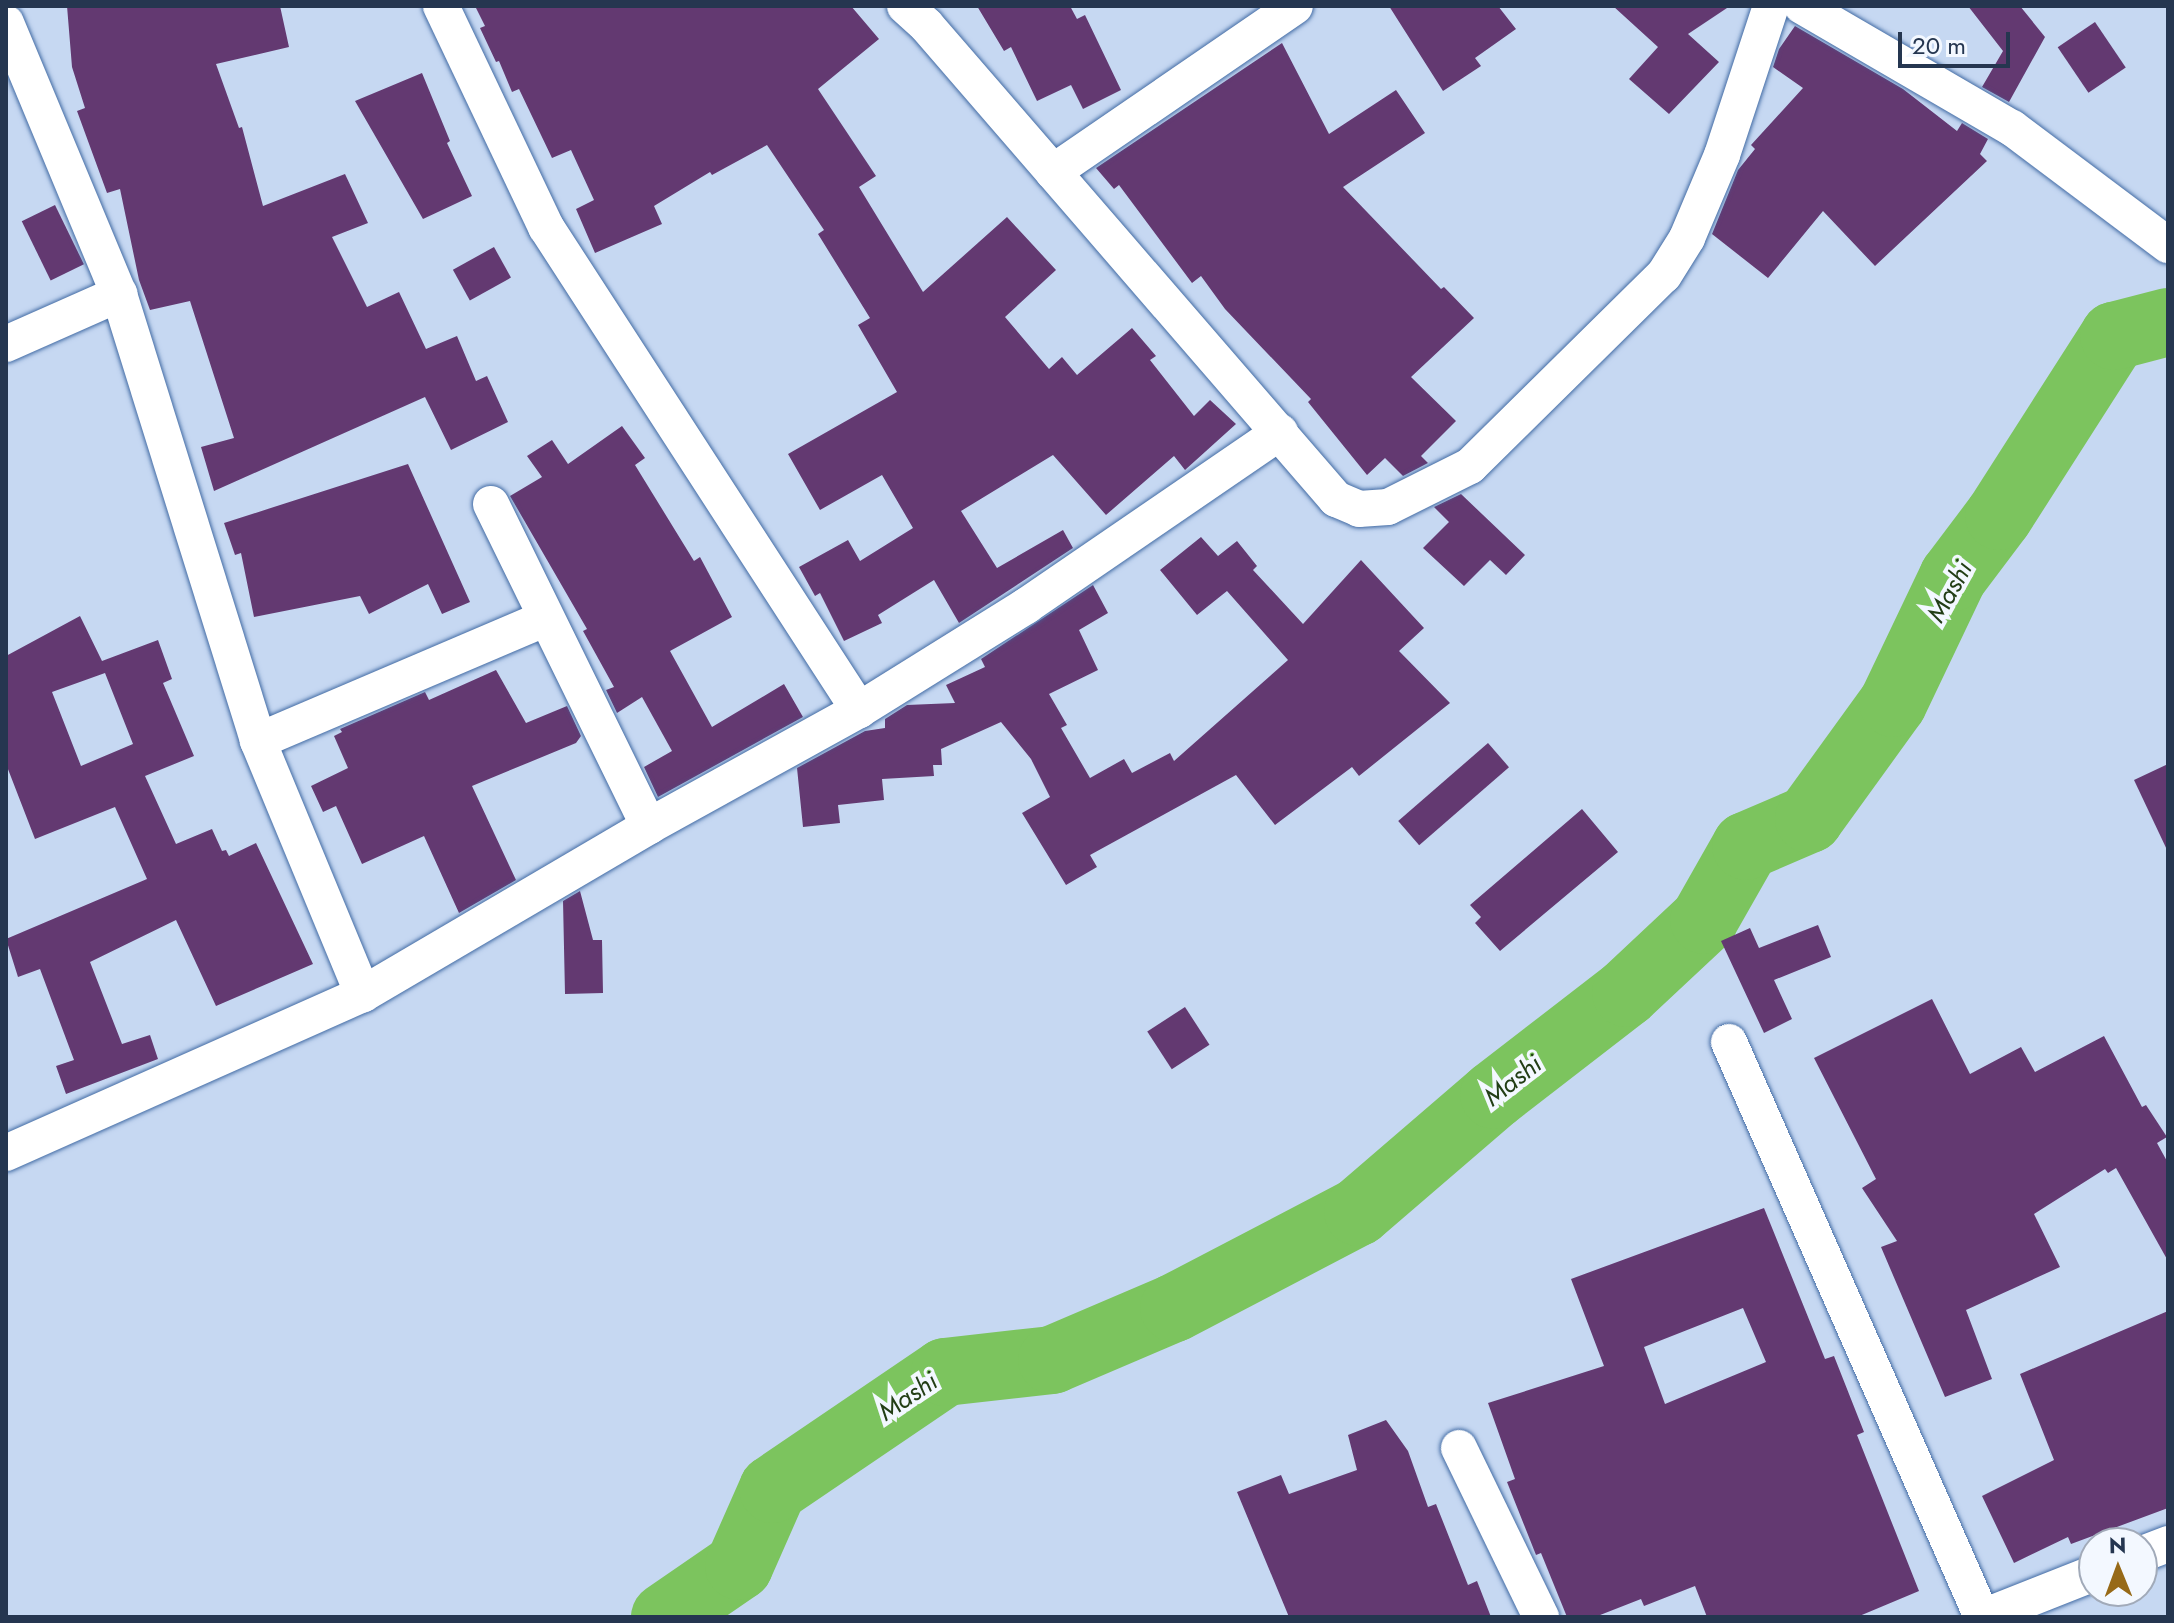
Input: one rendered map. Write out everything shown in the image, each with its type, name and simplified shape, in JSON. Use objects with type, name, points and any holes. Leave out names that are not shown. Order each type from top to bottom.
[{"type":"street","points":[[441,6],[546,227],[859,710]]},
{"type":"street","points":[[905,6],[926,25],[1336,499],[1359,509],[1388,507],[1470,466],[1664,275],[1687,238],[1722,155],[1771,6]]},
{"type":"street","points":[[1053,172],[1295,6]]},
{"type":"street","points":[[1802,6],[2012,128],[2167,244]]},
{"type":"street","points":[[6,23],[119,294],[258,741],[363,994]]},
{"type":"street","points":[[6,344],[119,294]]},
{"type":"street","points":[[6,1153],[363,994],[649,826],[859,710],[1026,606],[1280,432]]},
{"type":"street","points":[[491,504],[649,826]]},
{"type":"street","points":[[258,741],[546,618]]},
{"type":"street","points":[[1729,1042],[1983,1617],[2078,1579]]},
{"type":"street","points":[[1459,1448],[1541,1617]]},
{"type":"building","points":[[67,6],[280,6],[289,47],[216,64],[239,128],[242,127],[263,206],[345,174],[368,223],[332,237],[367,307],[399,292],[426,349],[457,336],[476,381],[487,376],[508,422],[451,450],[425,397],[214,491],[201,447],[234,438],[190,301],[150,310],[139,280],[120,189],[107,193],[77,111],[85,108],[72,67]]},
{"type":"building","points":[[475,6],[851,6],[879,39],[818,89],[876,176],[859,187],[923,292],[1007,217],[1056,270],[1005,317],[1049,369],[1062,357],[1077,375],[1132,328],[1156,356],[1150,360],[1194,416],[1210,400],[1236,424],[1185,470],[1174,456],[1106,515],[1053,455],[961,511],[997,568],[1063,530],[1073,548],[959,623],[934,580],[878,615],[882,623],[844,641],[820,593],[815,596],[799,567],[848,540],[860,561],[913,528],[882,475],[820,510],[788,454],[897,392],[858,325],[870,318],[818,234],[824,230],[767,145],[712,175],[710,172],[654,206],[662,224],[595,253],[576,209],[594,200],[571,150],[552,158],[519,89],[512,92],[499,61],[496,62],[480,28],[485,26]]},
{"type":"building","points":[[977,6],[1070,6],[1077,19],[1085,15],[1121,90],[1083,109],[1071,85],[1037,101],[1011,47],[1004,51]]},
{"type":"building","points":[[1389,6],[1498,6],[1516,29],[1475,58],[1481,66],[1443,91]]},
{"type":"building","points":[[1613,6],[1730,6],[1688,34],[1719,62],[1669,114],[1629,79],[1658,47]]},
{"type":"building","points":[[1968,6],[2020,6],[2045,37],[2009,102],[1982,87],[2003,51]]},
{"type":"building","points":[[2095,22],[2126,68],[2088,93],[2058,47]]},
{"type":"building","points":[[1795,26],[1903,89],[1957,131],[1962,123],[1988,139],[1980,154],[1987,161],[1875,266],[1823,211],[1768,278],[1712,234],[1738,170],[1755,149],[1751,145],[1803,88],[1773,67],[1779,49]]},
{"type":"building","points":[[1282,43],[1329,134],[1396,90],[1425,133],[1343,187],[1441,289],[1444,287],[1474,318],[1411,377],[1456,421],[1421,456],[1428,463],[1403,476],[1385,458],[1367,475],[1308,402],[1311,399],[1225,309],[1201,276],[1192,283],[1119,185],[1114,189],[1096,168]]},
{"type":"building","points":[[422,73],[450,141],[447,143],[472,196],[423,219],[355,101]]},
{"type":"building","points":[[55,205],[84,264],[51,281],[22,221]]},
{"type":"building","points":[[494,247],[511,278],[470,300],[453,270]]},
{"type":"building","points":[[622,426],[645,458],[635,465],[694,561],[700,557],[732,617],[670,651],[712,727],[784,684],[803,717],[658,797],[644,767],[672,751],[642,697],[617,713],[606,690],[614,687],[583,631],[587,629],[510,496],[542,477],[527,456],[552,440],[568,464]]},
{"type":"building","points":[[408,464],[470,602],[442,614],[428,584],[369,614],[360,596],[254,617],[241,553],[235,555],[224,523]]},
{"type":"building","points":[[1461,494],[1525,555],[1506,575],[1490,560],[1464,586],[1423,548],[1449,522],[1434,507]]},
{"type":"building","points":[[1201,537],[1218,556],[1237,541],[1257,566],[1253,570],[1303,624],[1361,560],[1424,628],[1399,651],[1450,703],[1359,776],[1352,767],[1275,825],[1236,775],[1090,855],[1097,867],[1066,885],[1022,813],[1050,797],[1031,759],[1001,722],[941,749],[942,765],[933,765],[934,776],[882,779],[884,800],[838,805],[840,823],[803,827],[797,768],[865,731],[885,728],[885,719],[907,705],[955,703],[946,685],[985,667],[981,659],[1093,585],[1108,613],[1079,630],[1098,670],[1049,694],[1067,725],[1061,728],[1090,778],[1124,759],[1132,773],[1170,753],[1174,761],[1288,660],[1227,591],[1197,615],[1160,570]]},
{"type":"building","points":[[80,616],[102,661],[158,640],[172,679],[163,683],[194,756],[145,776],[176,844],[212,829],[222,851],[226,850],[229,856],[256,843],[313,964],[216,1006],[176,920],[90,962],[122,1044],[150,1035],[158,1059],[66,1094],[56,1066],[74,1060],[40,969],[18,977],[6,939],[147,879],[115,807],[35,839],[6,764],[6,656]],"holes":[[[105,673],[133,744],[81,766],[52,692]]]},
{"type":"building","points":[[496,670],[526,723],[567,706],[581,736],[576,743],[472,786],[516,880],[459,913],[424,836],[362,864],[336,806],[323,812],[311,786],[348,768],[334,736],[342,732],[340,729],[425,692],[429,700]]},
{"type":"building","points":[[1488,743],[1509,767],[1419,845],[1398,821]]},
{"type":"building","points":[[2168,764],[2168,852],[2134,780]]},
{"type":"building","points":[[1582,809],[1618,852],[1500,951],[1475,923],[1481,917],[1470,905]]},
{"type":"building","points":[[580,891],[593,940],[602,940],[603,993],[565,994],[563,901]]},
{"type":"building","points":[[1818,925],[1831,957],[1774,980],[1792,1019],[1764,1033],[1721,941],[1750,928],[1759,948]]},
{"type":"building","points":[[1932,999],[1970,1074],[2021,1047],[2035,1072],[2104,1036],[2142,1107],[2146,1105],[2167,1137],[2157,1143],[2168,1163],[2168,1261],[2116,1168],[2108,1173],[2105,1169],[2034,1214],[2060,1267],[1966,1310],[1992,1379],[1945,1397],[1881,1247],[1897,1241],[1862,1188],[1876,1179],[1814,1058]]},
{"type":"building","points":[[1185,1007],[1210,1045],[1172,1069],[1147,1032]]},
{"type":"building","points":[[1764,1208],[1825,1359],[1834,1356],[1864,1432],[1857,1435],[1919,1591],[1857,1617],[1707,1617],[1695,1586],[1644,1606],[1641,1599],[1595,1617],[1567,1617],[1541,1553],[1536,1555],[1507,1482],[1515,1479],[1488,1403],[1604,1366],[1571,1279]],"holes":[[[1743,1308],[1766,1362],[1665,1404],[1644,1347]]]},
{"type":"building","points":[[2168,1311],[2168,1508],[2117,1527],[2078,1527],[2078,1541],[2071,1544],[2068,1537],[2014,1563],[1982,1496],[2054,1460],[2020,1374]]},
{"type":"building","points":[[1386,1420],[1408,1451],[1428,1507],[1436,1504],[1468,1585],[1477,1581],[1491,1617],[1289,1617],[1237,1492],[1281,1475],[1289,1494],[1357,1470],[1348,1435]]},
{"type":"waterway","name":"Mashi","points":[[665,1617],[739,1566],[773,1489],[945,1372],[1052,1360],[1174,1308],[1358,1212],[1494,1095],[1626,993],[1704,920],[1746,846],[1809,819],[1893,703],[1953,577],[1999,516],[2114,336],[2168,322]]}]
